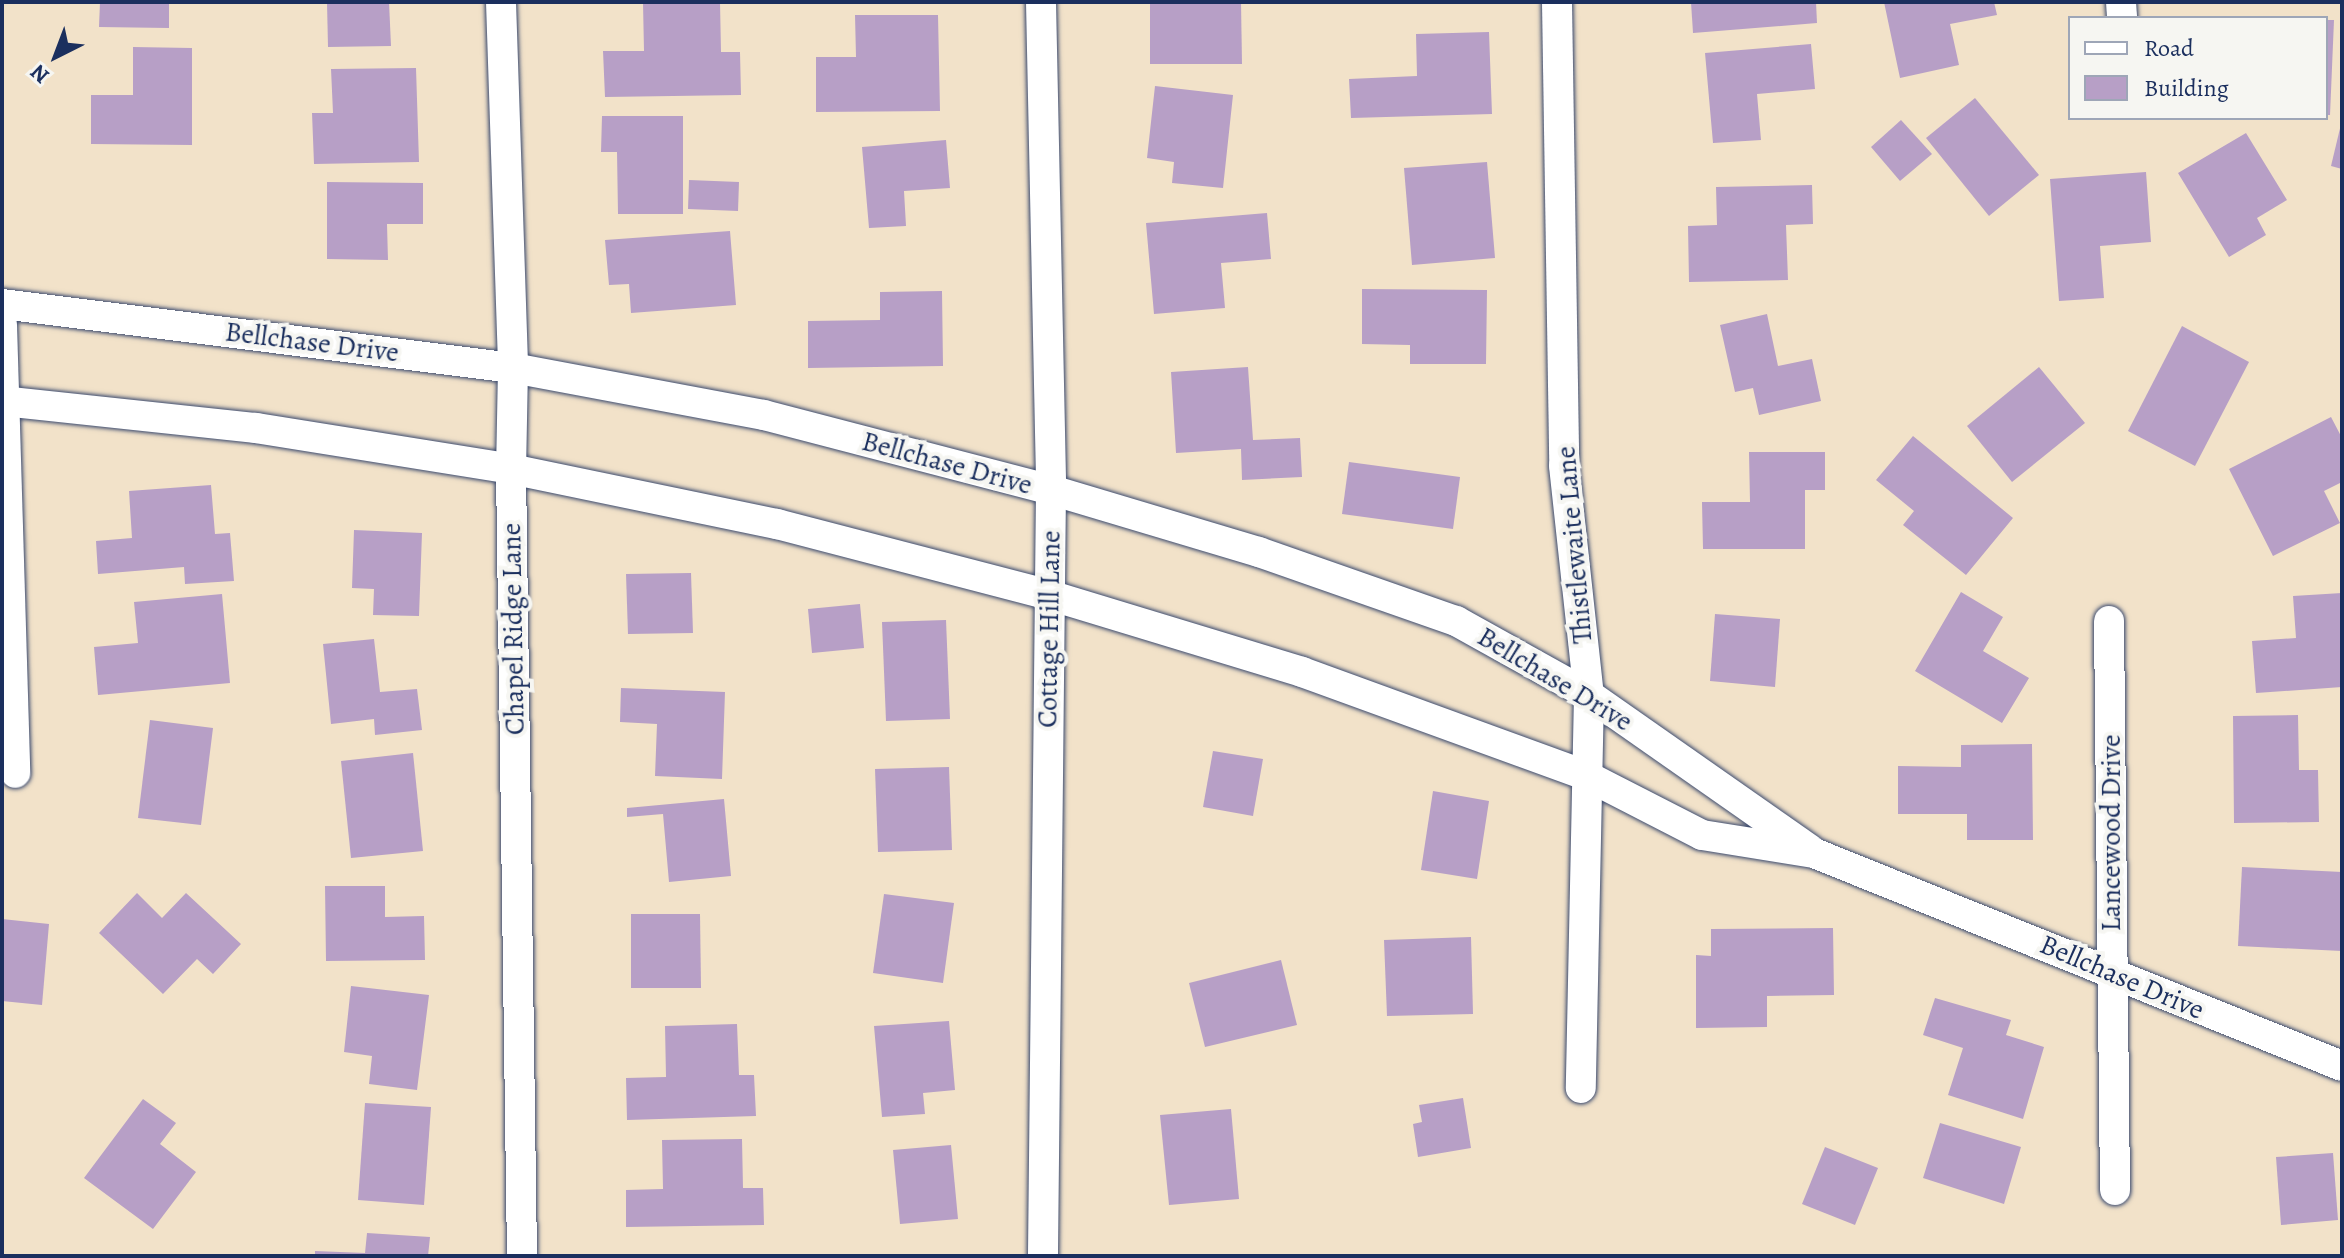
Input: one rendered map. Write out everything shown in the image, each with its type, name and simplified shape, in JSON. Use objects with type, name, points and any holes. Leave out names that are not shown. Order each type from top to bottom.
[{"type":"street","name":"Chapel Ridge Lane","points":[[501,2],[513,368],[511,469],[522,1256]]},
{"type":"street","name":"Cottage Hill Lane","points":[[1041,2],[1051,490],[1043,1256]]},
{"type":"street","name":"Thistlewaite Lane","points":[[1557,2],[1564,466],[1589,695],[1581,1088]]},
{"type":"street","name":"Bellchase Drive","points":[[2,304],[513,368],[764,415],[1051,490],[1259,552],[1456,621],[1589,695],[1814,853]]},
{"type":"street","points":[[2,325],[15,773]]},
{"type":"street","name":"Bellchase Drive","points":[[3,402],[256,428],[511,469],[777,524],[1049,595],[1302,672],[1587,776],[1702,835],[1814,853],[2342,1066]]},
{"type":"street","name":"Lancewood Drive","points":[[2109,621],[2115,1190]]},
{"type":"building","points":[[100,2],[169,2],[169,28],[99,27]]},
{"type":"building","points":[[327,2],[389,2],[391,46],[328,47]]},
{"type":"building","points":[[720,2],[721,52],[740,52],[741,95],[605,97],[603,51],[644,51],[643,3]]},
{"type":"building","points":[[1150,2],[1241,2],[1242,64],[1150,64]]},
{"type":"building","points":[[1691,2],[1816,2],[1817,23],[1693,33]]},
{"type":"building","points":[[1884,2],[1994,2],[1997,15],[1950,24],[1959,65],[1900,78]]},
{"type":"building","points":[[855,15],[938,15],[940,111],[816,112],[816,57],[856,57]]},
{"type":"building","points":[[2328,20],[2334,20],[2330,115]]},
{"type":"building","points":[[1489,32],[1492,114],[1351,118],[1349,79],[1417,76],[1416,34]]},
{"type":"building","points":[[1811,44],[1815,89],[1757,94],[1761,140],[1713,143],[1705,53]]},
{"type":"building","points":[[133,47],[192,48],[192,145],[91,144],[91,95],[133,95]]},
{"type":"building","points":[[416,68],[419,162],[314,164],[312,113],[333,113],[331,69]]},
{"type":"building","points":[[1155,86],[1233,95],[1223,188],[1172,183],[1174,162],[1147,158]]},
{"type":"building","points":[[1975,98],[2039,175],[1989,216],[1926,138]]},
{"type":"building","points":[[602,116],[683,116],[683,214],[618,214],[617,152],[601,152]]},
{"type":"building","points":[[1901,120],[1932,154],[1900,181],[1871,147]]},
{"type":"building","points":[[2342,120],[2342,169],[2331,166]]},
{"type":"building","points":[[2246,133],[2287,200],[2257,218],[2266,235],[2229,257],[2178,173]]},
{"type":"building","points":[[946,140],[950,188],[904,191],[906,226],[869,228],[862,147]]},
{"type":"building","points":[[1487,162],[1495,258],[1412,265],[1404,168]]},
{"type":"building","points":[[2146,172],[2151,242],[2100,246],[2104,298],[2059,301],[2050,179]]},
{"type":"building","points":[[689,180],[739,182],[738,211],[688,209]]},
{"type":"building","points":[[327,182],[423,183],[423,224],[387,224],[388,260],[327,259]]},
{"type":"building","points":[[1812,185],[1813,224],[1786,225],[1788,280],[1689,282],[1688,226],[1717,225],[1716,187]]},
{"type":"building","points":[[1267,213],[1271,259],[1221,263],[1225,308],[1154,314],[1146,223]]},
{"type":"building","points":[[730,231],[736,305],[631,313],[629,284],[609,285],[605,240]]},
{"type":"building","points":[[1362,289],[1487,290],[1486,364],[1410,364],[1410,345],[1362,344]]},
{"type":"building","points":[[942,291],[943,366],[808,368],[808,321],[880,320],[880,292]]},
{"type":"building","points":[[1767,314],[1778,366],[1812,359],[1821,401],[1759,415],[1753,388],[1735,392],[1720,325]]},
{"type":"building","points":[[2182,326],[2249,362],[2195,466],[2128,431]]},
{"type":"building","points":[[1248,367],[1253,440],[1300,438],[1302,477],[1242,480],[1241,449],[1176,453],[1171,372]]},
{"type":"building","points":[[2039,367],[2085,423],[2012,482],[1967,426]]},
{"type":"building","points":[[2331,417],[2342,438],[2342,482],[2324,491],[2340,523],[2273,556],[2229,469]]},
{"type":"building","points":[[1913,436],[2013,518],[1966,575],[1903,525],[1914,511],[1876,480]]},
{"type":"building","points":[[1749,452],[1825,452],[1825,490],[1805,490],[1805,549],[1703,549],[1702,502],[1750,502]]},
{"type":"building","points":[[1349,462],[1460,477],[1453,529],[1342,514]]},
{"type":"building","points":[[211,485],[215,534],[230,533],[234,581],[185,584],[184,567],[98,574],[96,541],[132,538],[129,491]]},
{"type":"building","points":[[354,530],[422,533],[419,616],[373,615],[374,589],[352,588]]},
{"type":"building","points":[[691,573],[693,633],[628,634],[626,574]]},
{"type":"building","points":[[1961,592],[2003,617],[1983,651],[2029,678],[2002,723],[1915,671]]},
{"type":"building","points":[[2342,593],[2342,687],[2256,693],[2252,641],[2296,638],[2293,596]]},
{"type":"building","points":[[222,594],[230,683],[98,695],[94,647],[138,643],[134,602]]},
{"type":"building","points":[[860,604],[864,648],[812,653],[808,609]]},
{"type":"building","points":[[1715,614],[1780,619],[1775,687],[1710,681]]},
{"type":"building","points":[[946,620],[950,719],[886,721],[882,622]]},
{"type":"building","points":[[374,639],[380,692],[417,689],[422,730],[375,735],[374,719],[331,724],[323,644]]},
{"type":"building","points":[[621,688],[725,692],[722,779],[655,776],[657,724],[620,722]]},
{"type":"building","points":[[2298,715],[2299,770],[2318,770],[2319,822],[2234,823],[2233,716]]},
{"type":"building","points":[[150,720],[213,728],[201,825],[138,818]]},
{"type":"building","points":[[2032,744],[2033,840],[1967,840],[1967,814],[1898,814],[1898,766],[1961,767],[1961,745]]},
{"type":"building","points":[[1213,751],[1263,759],[1253,816],[1203,807]]},
{"type":"building","points":[[413,753],[423,851],[351,858],[341,761]]},
{"type":"building","points":[[949,767],[952,850],[878,852],[875,769]]},
{"type":"building","points":[[1433,791],[1489,801],[1477,879],[1421,870]]},
{"type":"building","points":[[724,799],[731,876],[669,882],[663,814],[627,817],[627,808]]},
{"type":"building","points":[[2242,867],[2342,872],[2342,951],[2238,946]]},
{"type":"building","points":[[325,886],[385,886],[385,917],[424,916],[425,960],[326,961]]},
{"type":"building","points":[[137,893],[162,918],[186,893],[241,944],[213,974],[197,959],[163,994],[99,933]]},
{"type":"building","points":[[884,894],[954,903],[943,983],[873,973]]},
{"type":"building","points":[[631,914],[700,914],[701,988],[631,988]]},
{"type":"building","points":[[2,919],[49,924],[42,1005],[2,1001]]},
{"type":"building","points":[[1833,928],[1834,995],[1767,996],[1767,1027],[1696,1028],[1696,955],[1711,956],[1711,929]]},
{"type":"building","points":[[1471,937],[1473,1014],[1387,1016],[1384,940]]},
{"type":"building","points":[[1281,960],[1297,1025],[1205,1047],[1189,983]]},
{"type":"building","points":[[351,986],[429,995],[417,1090],[369,1084],[372,1056],[344,1052]]},
{"type":"building","points":[[1935,998],[2011,1020],[2006,1035],[2044,1047],[2023,1119],[1948,1095],[1963,1048],[1923,1035]]},
{"type":"building","points":[[949,1021],[955,1090],[923,1093],[925,1114],[882,1117],[874,1026]]},
{"type":"building","points":[[737,1024],[739,1075],[754,1075],[756,1116],[627,1120],[626,1078],[666,1077],[665,1026]]},
{"type":"building","points":[[1463,1098],[1471,1148],[1418,1157],[1413,1124],[1422,1122],[1419,1105]]},
{"type":"building","points":[[143,1099],[176,1123],[160,1144],[196,1172],[153,1229],[84,1178]]},
{"type":"building","points":[[365,1103],[431,1107],[424,1205],[358,1200]]},
{"type":"building","points":[[1231,1109],[1239,1199],[1169,1205],[1160,1115]]},
{"type":"building","points":[[1940,1123],[2021,1147],[2004,1204],[1923,1178]]},
{"type":"building","points":[[742,1139],[743,1188],[763,1188],[764,1225],[626,1227],[626,1190],[663,1189],[662,1140]]},
{"type":"building","points":[[951,1145],[958,1219],[900,1224],[893,1150]]},
{"type":"building","points":[[1825,1147],[1878,1168],[1855,1225],[1802,1204]]},
{"type":"building","points":[[2333,1153],[2338,1220],[2281,1225],[2276,1157]]},
{"type":"building","points":[[367,1233],[430,1237],[428,1256],[315,1256],[315,1251],[365,1253]]}]
